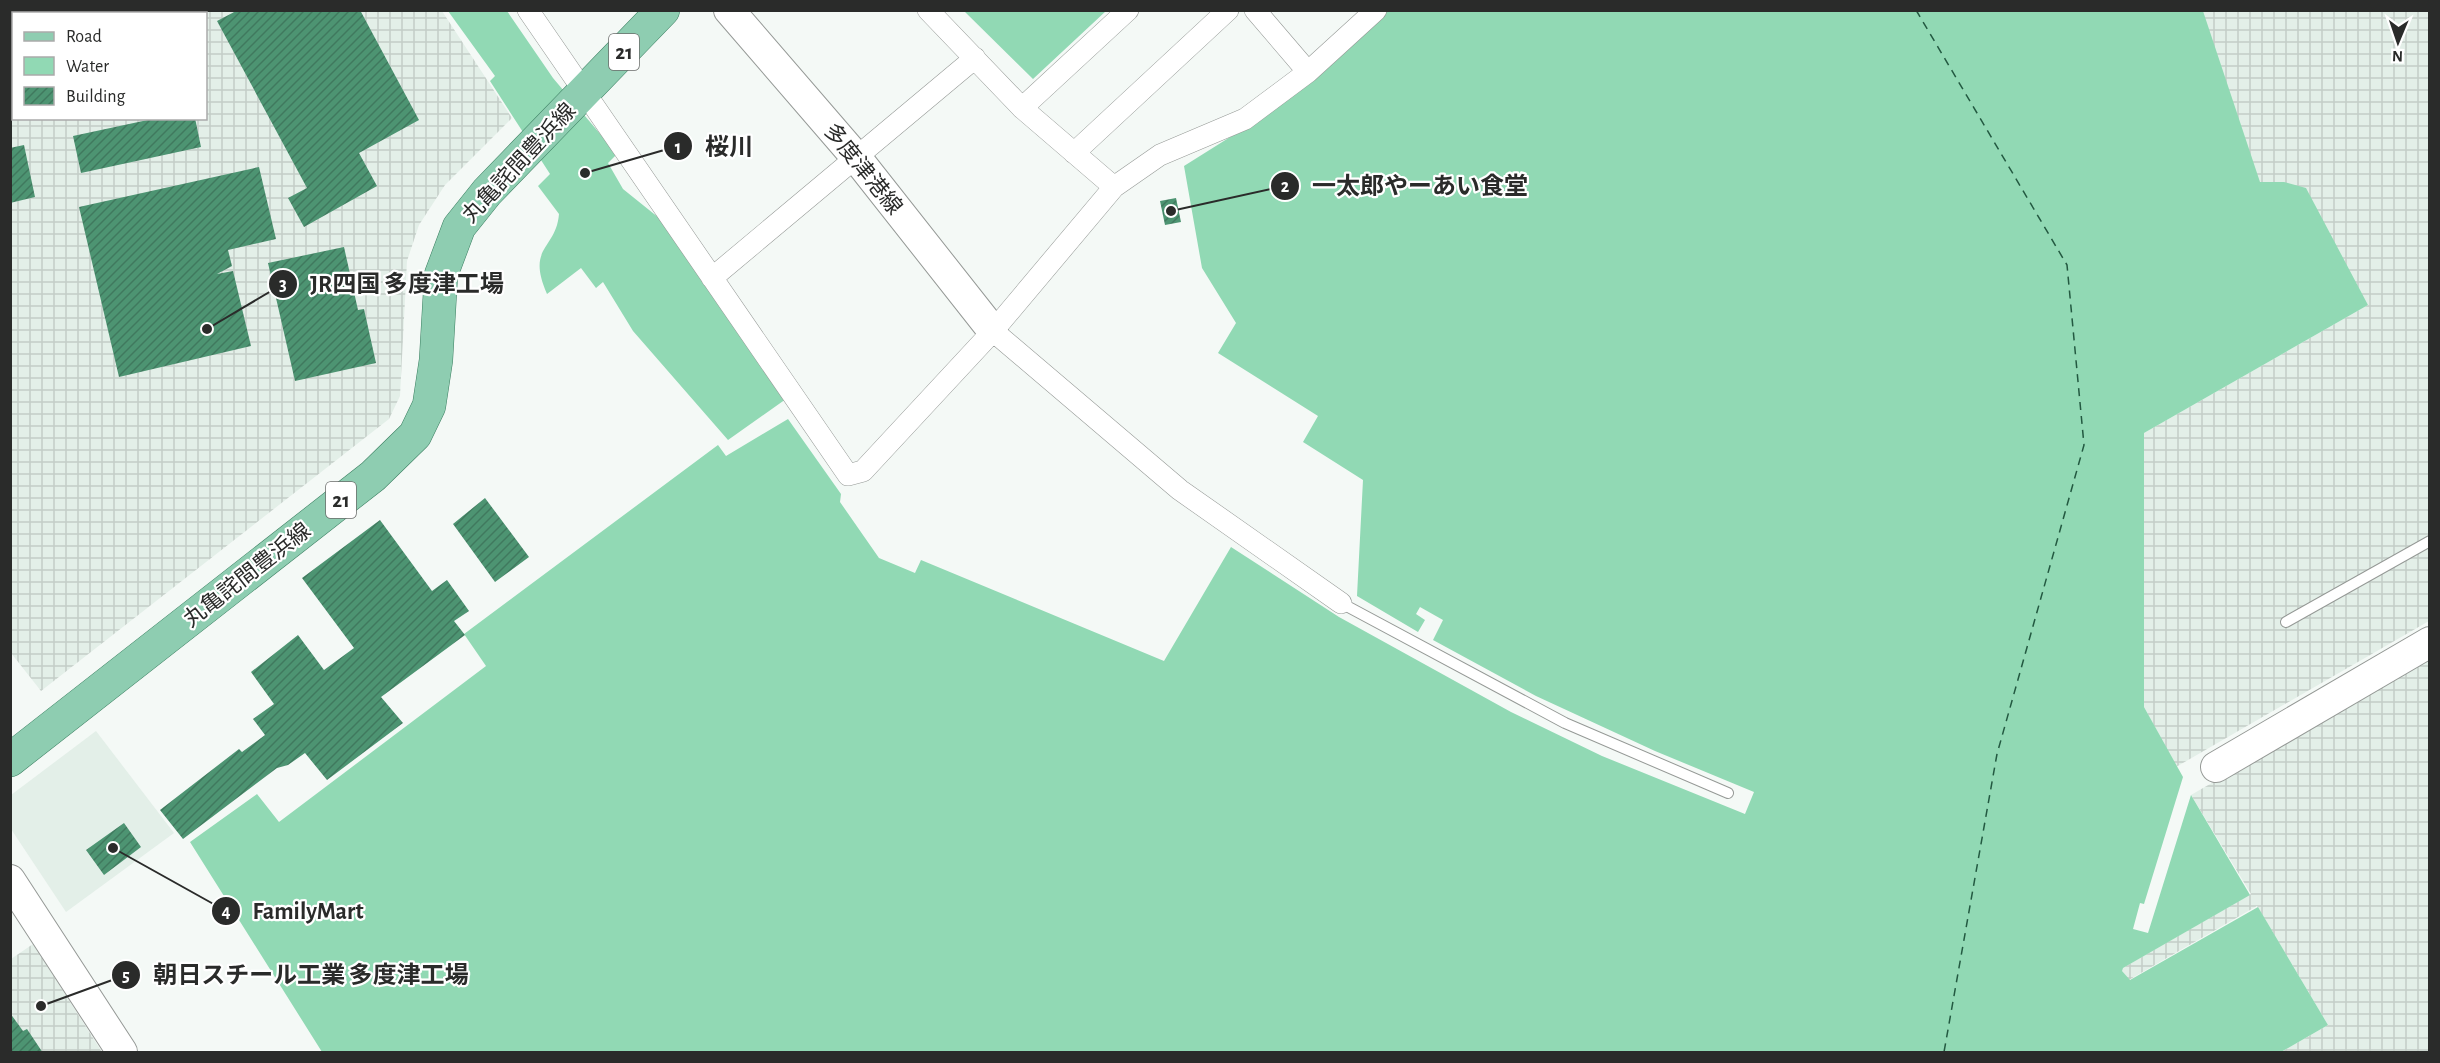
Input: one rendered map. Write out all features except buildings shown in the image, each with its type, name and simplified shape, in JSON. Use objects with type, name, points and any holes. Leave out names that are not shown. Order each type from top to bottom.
[{"type":"main road","name":"丸亀詫間豊浜線","points":[[10,760],[373,476],[414,435],[429,406],[436,360],[441,275],[459,227],[487,192],[529,147],[585,93],[663,10]]},
{"type":"street","points":[[528,10],[848,475],[863,471],[993,331],[1114,187],[1161,155],[1245,118],[1308,72],[1376,10]]},
{"type":"street","name":"多度津港線","points":[[729,10],[855,156],[993,331]]},
{"type":"street","points":[[928,10],[1022,108],[1114,187]]},
{"type":"street","points":[[1022,108],[1128,10]]},
{"type":"street","points":[[1074,153],[1228,10]]},
{"type":"street","points":[[1255,10],[1308,72]]},
{"type":"street","points":[[712,278],[855,156],[975,58]]},
{"type":"street","points":[[993,331],[1180,490],[1341,603]]},
{"type":"street","points":[[2216,767],[2430,642]]},
{"type":"street","points":[[10,880],[122,1053]]},
{"type":"lane","points":[[2286,622],[2430,541]]},
{"type":"lane","points":[[1341,603],[1565,723],[1728,794]]},
{"type":"shaded area","points":[[11,11],[442,11],[512,118],[445,185],[419,225],[407,261],[400,396],[389,419],[41,691],[11,653]]},
{"type":"shaded area","points":[[2202,11],[2429,11],[2429,621],[2176,767],[2144,707],[2144,433],[2368,305],[2259,183]]},
{"type":"shaded area","points":[[2429,657],[2429,1052],[2281,1052],[2328,1025],[2257,906],[2127,981],[2121,969],[2251,894],[2191,795]]},
{"type":"shaded area","points":[[96,731],[174,833],[66,912],[11,829],[10,799],[11,795]]},
{"type":"shaded area","points":[[33,944],[102,1052],[11,1052],[11,959]]},
{"type":"water","points":[[448,11],[507,11],[553,78],[617,154],[608,163],[623,189],[664,222],[786,399],[728,440],[633,331],[603,282],[596,288],[581,268],[547,294],[541,278],[541,257],[557,226],[559,214],[538,186],[550,174],[490,81],[495,76]]},
{"type":"water","points":[[964,11],[1106,11],[1033,79]]},
{"type":"water","points":[[1388,11],[2203,11],[2260,182],[2284,182],[2306,188],[2368,305],[2144,433],[2144,707],[2183,777],[2144,904],[2140,903],[2133,929],[2148,933],[2191,795],[2250,895],[2123,968],[2122,971],[2130,980],[2258,907],[2328,1025],[2281,1052],[322,1052],[190,842],[257,794],[279,822],[486,666],[464,634],[718,445],[726,456],[788,419],[841,494],[840,502],[879,558],[915,573],[921,560],[1164,661],[1231,547],[1339,617],[1511,712],[1602,756],[1745,814],[1754,792],[1655,751],[1536,696],[1433,640],[1443,620],[1420,607],[1416,614],[1425,620],[1418,632],[1357,596],[1363,480],[1303,442],[1318,416],[1218,353],[1236,323],[1202,268],[1184,166],[1273,110]]},
{"type":"ferry route","points":[[1916,10],[2067,265],[2084,445],[1997,754],[1944,1052]]},
{"type":"place","name":"桜川","points":[[585,173]]},
{"type":"place","name":"一太郎やーあい食堂","points":[[1171,211]]},
{"type":"place","name":"JR四国 多度津工場","points":[[207,329]]},
{"type":"place","name":"FamilyMart","points":[[113,848]]},
{"type":"place","name":"朝日スチール工業 多度津工場","points":[[41,1006]]}]
